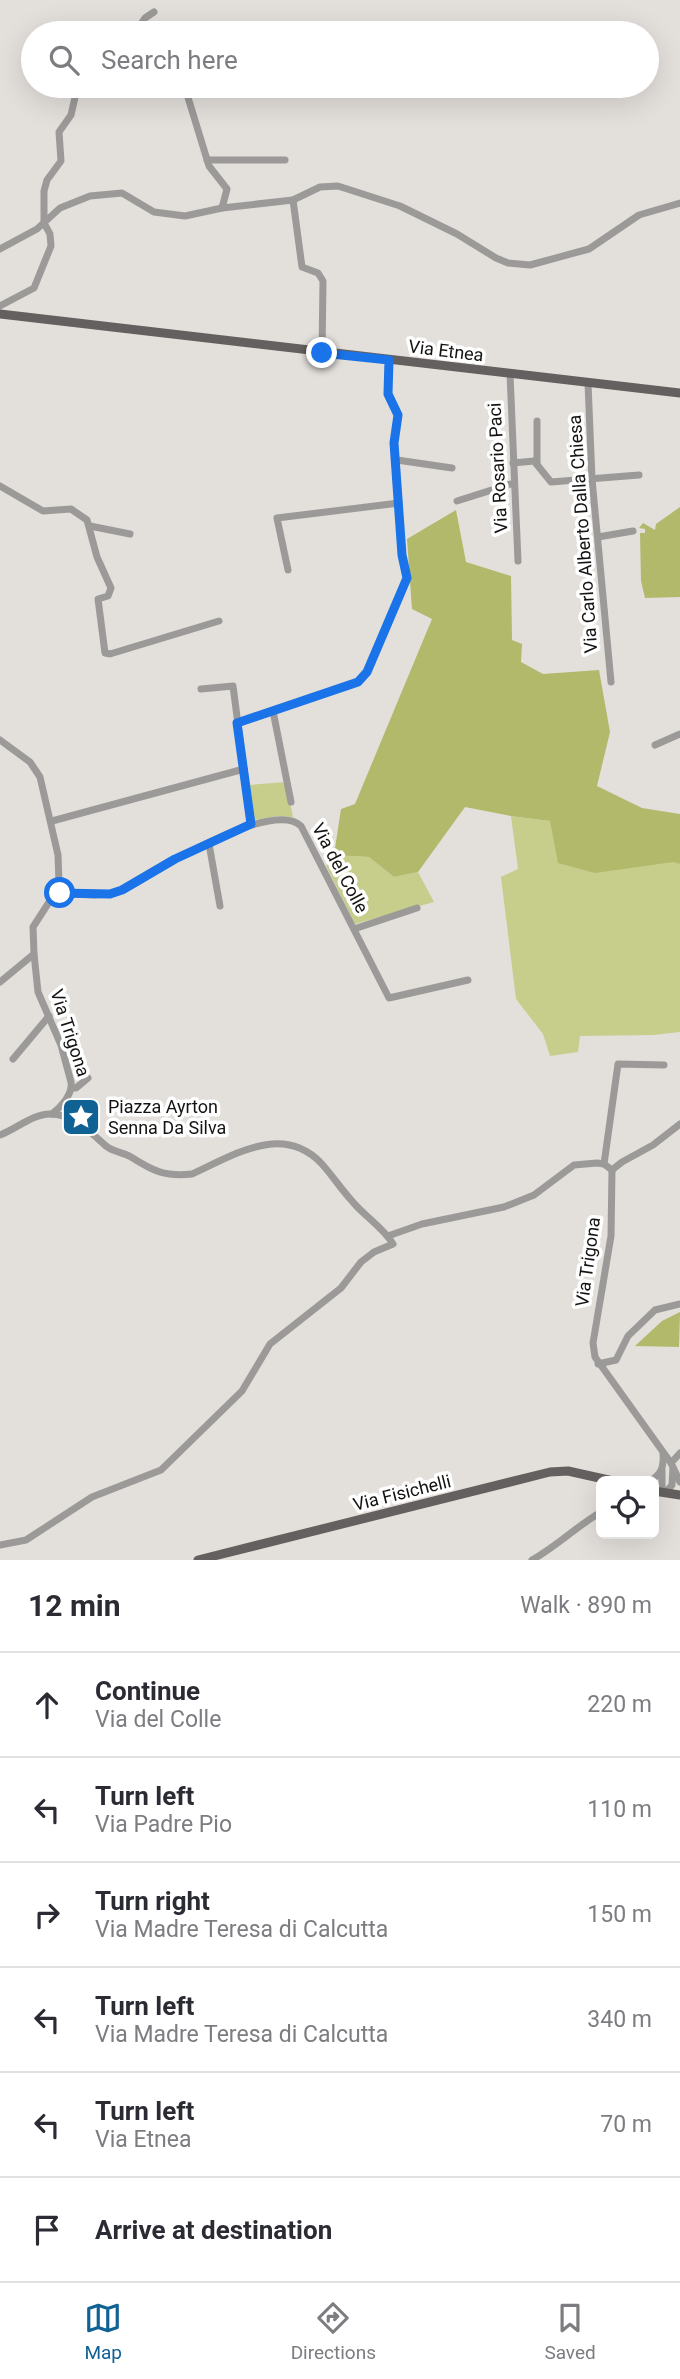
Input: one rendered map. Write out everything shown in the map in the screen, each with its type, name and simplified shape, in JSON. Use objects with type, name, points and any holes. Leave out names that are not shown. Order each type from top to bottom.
[{"type":"main road","name":"Via Etnea","points":[[0,314],[677,392]]},
{"type":"main road","name":"Via Fisichelli","points":[[198,1560],[550,1472],[569,1471],[596,1477]]},
{"type":"main road","points":[[659,1492],[680,1495]]},
{"type":"street","points":[[143,21],[154,12]]},
{"type":"street","points":[[0,306],[30,291],[37,283],[51,246],[50,234],[44,223],[44,191],[47,180],[61,161],[59,132],[71,115],[75,98]]},
{"type":"street","points":[[188,98],[207,160],[227,189],[222,208]]},
{"type":"street","points":[[207,160],[285,160]]},
{"type":"street","points":[[0,249],[22,239],[60,208],[109,193],[121,193],[154,212],[185,216],[222,208],[293,200],[320,187],[338,186],[400,206],[457,234],[496,258],[523,265],[537,264],[589,249],[639,215],[680,203]]},
{"type":"street","points":[[293,200],[302,267],[318,273],[323,281],[322,353]]},
{"type":"street","points":[[237,723],[358,682],[367,672],[407,578],[402,555],[394,443],[398,415],[388,394],[389,360]]},
{"type":"street","name":"Via Rosario Paci","points":[[510,374],[518,561]]},
{"type":"street","name":"Via Carlo Alberto Dalla Chiesa","points":[[588,383],[592,479],[611,682]]},
{"type":"street","points":[[537,421],[537,464]]},
{"type":"street","points":[[513,463],[531,459],[551,482],[639,475]]},
{"type":"street","points":[[397,460],[452,468]]},
{"type":"street","points":[[457,501],[514,483]]},
{"type":"street","points":[[0,486],[43,511],[76,511],[90,526],[97,557],[111,588],[108,596],[99,599],[105,653],[110,654],[219,621]]},
{"type":"street","points":[[288,570],[277,518],[399,503]]},
{"type":"street","points":[[90,526],[130,534]]},
{"type":"street","points":[[597,537],[633,531]]},
{"type":"street","points":[[201,689],[233,686],[251,824]]},
{"type":"street","points":[[273,711],[291,802]]},
{"type":"street","points":[[655,745],[680,734]]},
{"type":"street","points":[[0,740],[36,768],[52,821],[60,874],[55,893],[33,927],[34,954],[1,979]]},
{"type":"street","points":[[52,821],[244,769]]},
{"type":"street","name":"Via del Colle","points":[[55,893],[99,894],[122,890],[175,859],[251,824],[274,820],[297,822],[389,998],[468,980]]},
{"type":"street","points":[[209,844],[220,906]]},
{"type":"street","points":[[354,929],[417,908]]},
{"type":"street","name":"Via Trigona","points":[[34,954],[38,992],[61,1045],[72,1088],[62,1105],[52,1114]]},
{"type":"street","points":[[13,1059],[48,1016]]},
{"type":"street","points":[[604,1164],[618,1064],[664,1065]]},
{"type":"street","points":[[72,1088],[76,1088],[88,1078]]},
{"type":"street","points":[[0,1135],[38,1116],[52,1114],[80,1123],[108,1148],[130,1156],[143,1167],[156,1172],[182,1175],[192,1174],[258,1146],[275,1142],[297,1147],[322,1164],[360,1212],[391,1240]]},
{"type":"street","points":[[0,1545],[26,1540],[92,1497],[161,1470],[242,1391],[270,1345],[341,1288],[360,1262],[391,1240],[432,1221],[504,1207],[534,1195],[574,1165],[604,1164],[612,1170],[653,1145],[680,1124]]},
{"type":"street","name":"Via Trigona","points":[[598,1364],[593,1343],[611,1236],[612,1170]]},
{"type":"street","points":[[680,1304],[655,1310],[628,1336],[616,1360],[598,1364],[663,1452],[680,1482]]},
{"type":"street","points":[[663,1452],[662,1487],[666,1493],[672,1485],[672,1465],[680,1453]]},
{"type":"street","points":[[658,1476],[662,1469]]},
{"type":"street","points":[[532,1560],[596,1515]]},
{"type":"green space","points":[[680,507],[680,597],[645,598],[641,581],[640,533],[645,533],[645,529],[639,528],[643,523],[655,530],[656,524]]},
{"type":"green space","points":[[456,510],[466,562],[511,576],[512,640],[522,644],[521,662],[543,674],[599,670],[610,732],[597,786],[642,808],[680,814],[680,864],[673,862],[595,873],[558,863],[550,821],[465,807],[418,872],[394,877],[369,857],[334,855],[341,809],[355,804],[432,619],[412,609],[407,539]]},
{"type":"green space","points":[[286,782],[293,817],[277,816],[254,820],[249,785]]},
{"type":"green space","points":[[511,816],[550,821],[680,864],[680,1032],[580,1036],[578,1052],[550,1056],[543,1034],[516,999],[501,877],[518,869]]},
{"type":"green space","points":[[334,855],[369,857],[394,877],[418,872],[434,902],[355,924],[326,866]]},
{"type":"green space","points":[[680,1312],[679,1347],[635,1346],[662,1321]]},
{"type":"place","name":"Piazza Ayrton Senna Da Silva","points":[[81,1117]]},
{"type":"route","points":[[60,893],[110,894],[122,890],[175,859],[251,824],[237,723],[358,682],[367,672],[407,578],[402,555],[394,443],[398,415],[388,394],[389,360],[322,353]]}]
